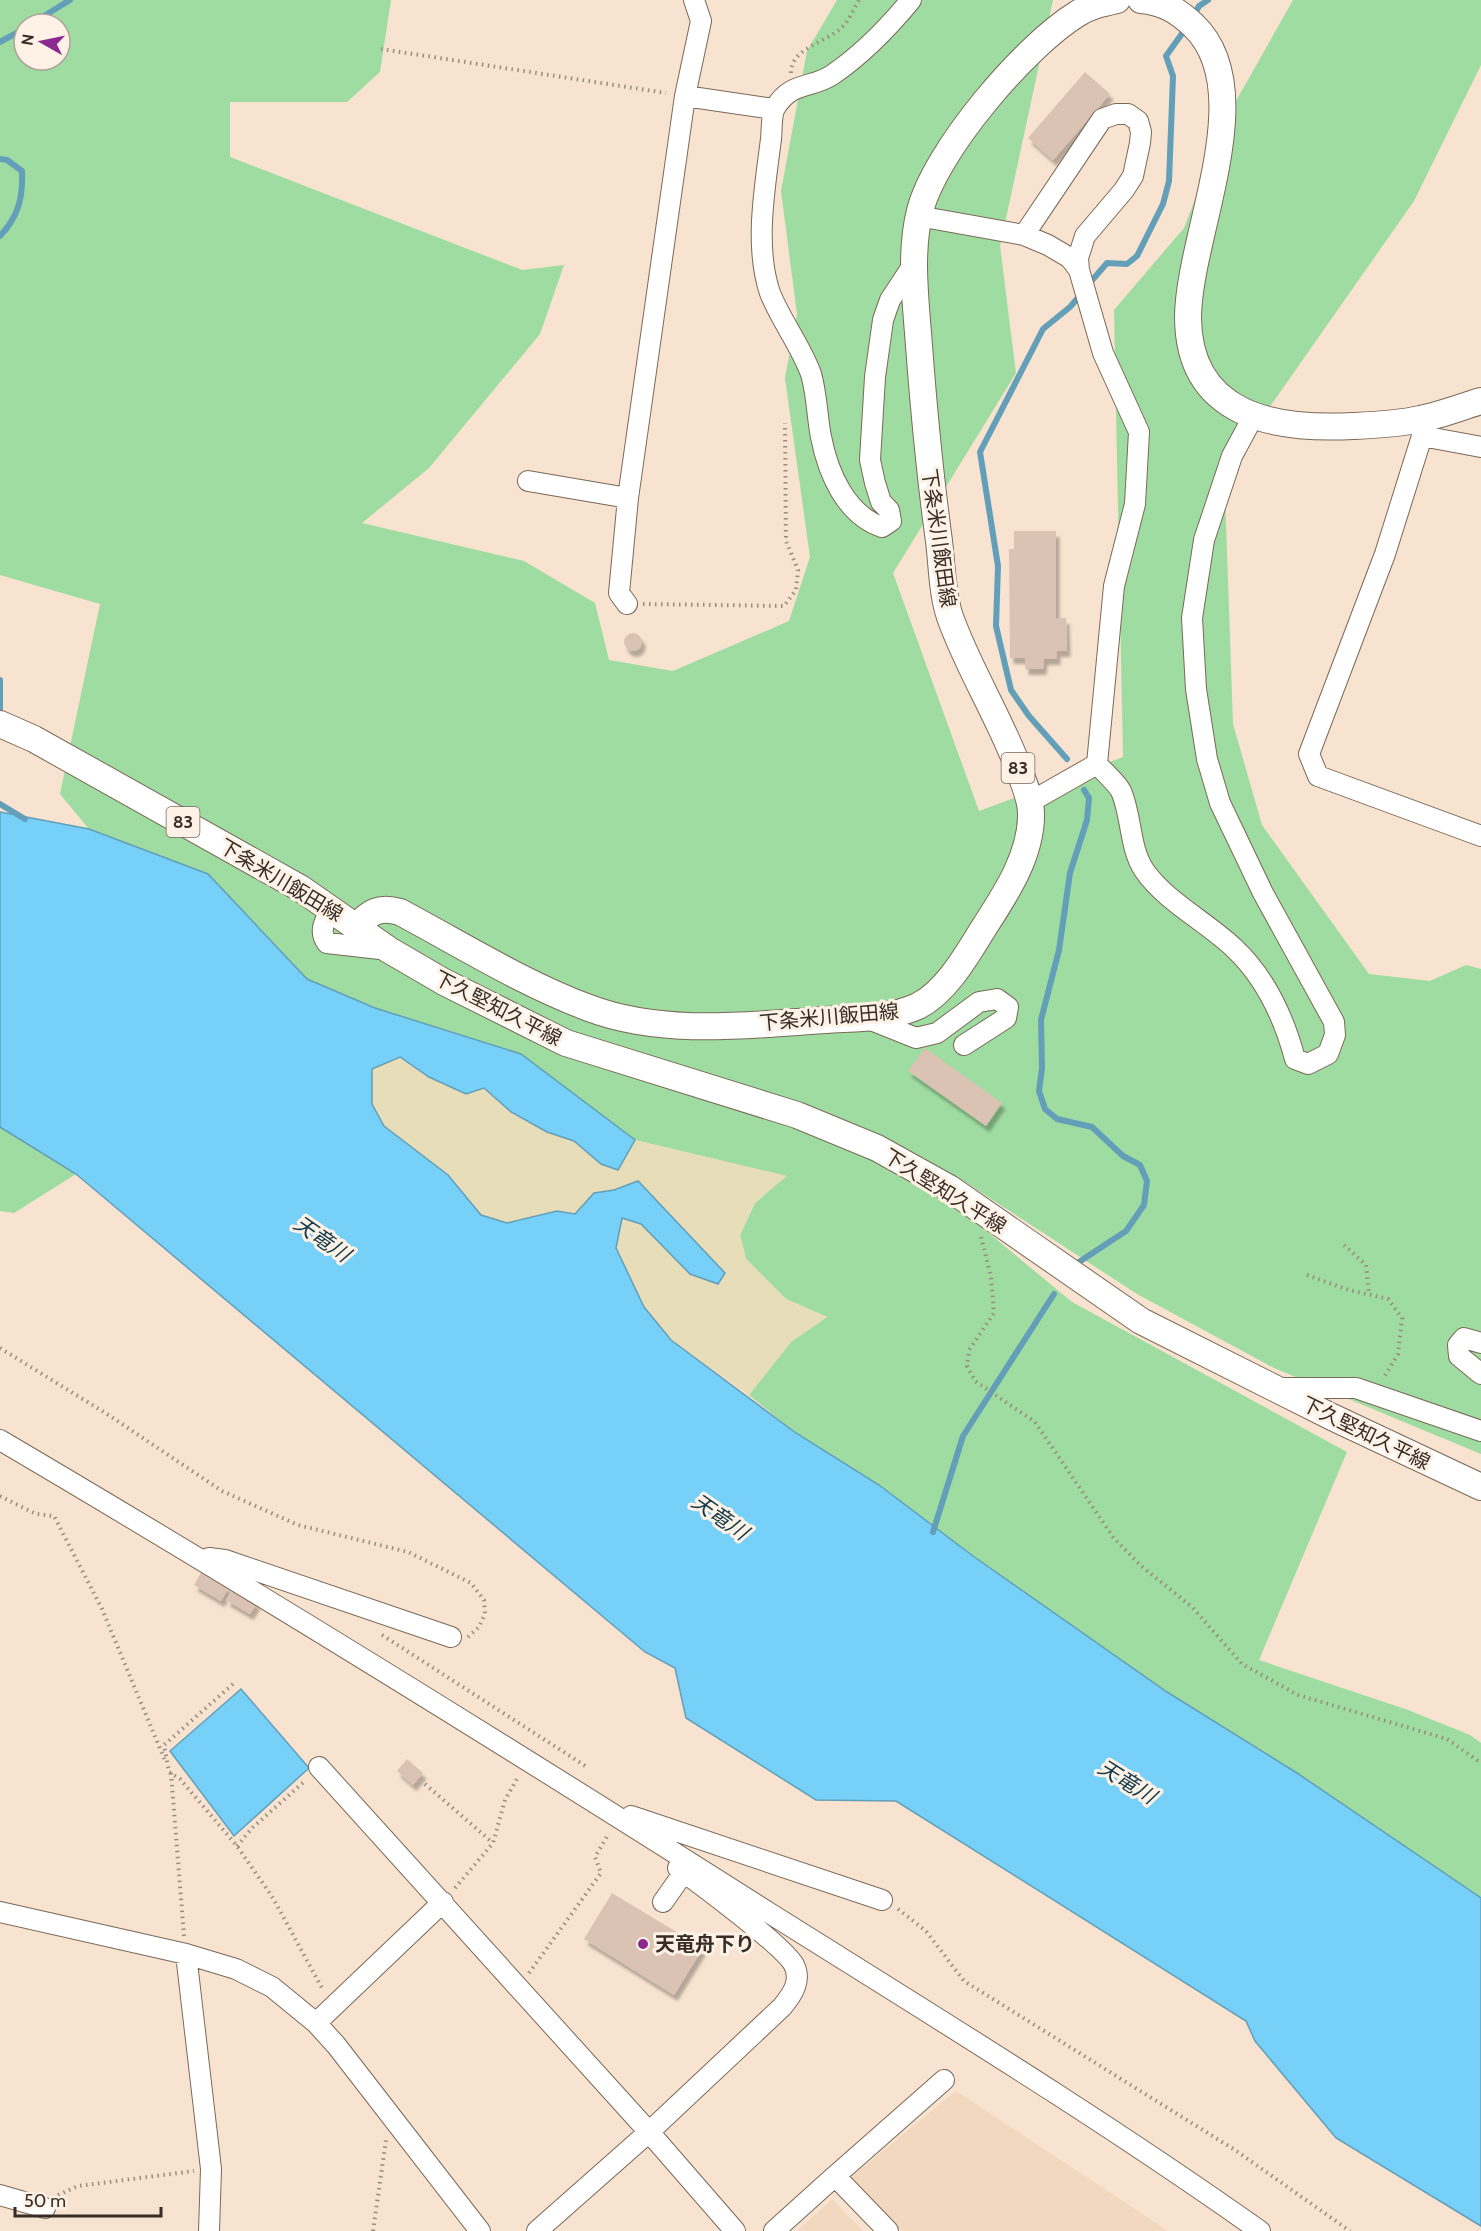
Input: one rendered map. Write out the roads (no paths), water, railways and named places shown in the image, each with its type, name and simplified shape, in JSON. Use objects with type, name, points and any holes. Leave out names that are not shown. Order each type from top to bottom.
[{"type":"main road","name":"下条米川飯田線","points":[[2,725],[65,756],[300,888],[356,927],[366,916],[380,909],[400,912],[554,993],[608,1014],[688,1026],[758,1025],[889,1015],[916,1007],[939,991],[980,933],[1020,865],[1029,834],[1030,802],[1011,747],[978,682],[948,612],[928,467],[915,262],[918,216],[934,172],[956,137],[1030,53],[1086,4],[1117,0]]},
{"type":"main road","points":[[1141,0],[1166,5],[1189,21],[1214,57],[1223,91],[1215,162],[1191,280],[1188,318],[1190,342],[1209,386],[1228,404],[1253,417],[1290,426],[1320,428],[1421,428],[1481,400]]},
{"type":"main road","name":"下久堅知久平線","points":[[356,927],[389,950],[444,982],[566,1043],[765,1104],[877,1148],[949,1188],[1141,1321],[1274,1388],[1481,1487]]},
{"type":"street","points":[[627,604],[619,593],[628,498],[685,96],[701,21],[694,0]]},
{"type":"street","points":[[911,0],[882,34],[831,76],[791,89],[774,109],[763,236],[764,265],[770,293],[811,375],[821,439],[831,470],[846,501],[870,523],[882,527],[891,521],[889,510],[881,502],[874,483],[870,460],[874,377],[883,320],[890,300],[915,262]]},
{"type":"street","points":[[685,96],[774,109]]},
{"type":"street","points":[[1024,235],[1102,119],[1116,114],[1128,114],[1138,121],[1141,132],[1133,176],[1114,203],[1085,236],[1078,258],[1102,353],[1139,432],[1135,504],[1114,586],[1096,764],[1120,790],[1136,853],[1144,871],[1183,908],[1234,948],[1262,980],[1289,1035],[1295,1059],[1308,1064],[1328,1054],[1335,1035],[1334,1022],[1263,893],[1220,803],[1207,759],[1196,689],[1192,618],[1204,540],[1232,456],[1253,417]]},
{"type":"street","points":[[918,216],[1024,235],[1070,258],[1080,273]]},
{"type":"street","points":[[1481,447],[1421,428],[1385,554],[1309,754],[1318,776],[1481,836]]},
{"type":"street","points":[[528,481],[628,498]]},
{"type":"street","points":[[1030,802],[1096,764]]},
{"type":"street","points":[[331,908],[322,927],[322,937],[327,943],[389,950]]},
{"type":"street","points":[[863,1017],[915,1038],[937,1033],[979,1002],[997,999],[1008,1007],[1006,1018],[964,1045]]},
{"type":"street","points":[[1481,1343],[1464,1338],[1458,1345],[1459,1356],[1481,1374]]},
{"type":"street","points":[[1274,1388],[1356,1388],[1481,1431]]},
{"type":"street","points":[[0,1440],[199,1557],[618,1816],[1008,2063],[1260,2231]]},
{"type":"street","points":[[199,1557],[225,1560],[451,1637]]},
{"type":"street","points":[[319,1767],[649,2132],[735,2231]]},
{"type":"street","points":[[537,2231],[649,2132],[782,2007],[794,1992],[797,1979],[794,1965],[779,1948],[684,1872],[636,1839],[618,1816]]},
{"type":"street","points":[[618,1816],[882,1900]]},
{"type":"street","points":[[663,1902],[684,1872]]},
{"type":"street","points":[[316,2023],[442,1902]]},
{"type":"street","points":[[0,1912],[186,1954],[236,1969],[272,1987],[316,2023],[480,2231]]},
{"type":"street","points":[[186,1954],[211,2169],[209,2231]]},
{"type":"street","points":[[774,2231],[944,2080]]},
{"type":"street","points":[[836,2176],[888,2231]]},
{"type":"street","points":[[0,2195],[45,2208]]},
{"type":"water","name":"天竜川","points":[[0,812],[89,829],[208,874],[307,979],[375,1008],[521,1054],[635,1140],[618,1170],[601,1164],[574,1141],[547,1132],[511,1112],[484,1088],[466,1094],[429,1077],[400,1057],[372,1069],[372,1104],[384,1126],[448,1175],[481,1215],[507,1223],[557,1211],[575,1214],[594,1193],[614,1190],[638,1181],[725,1273],[718,1284],[690,1274],[641,1224],[622,1218],[616,1248],[644,1307],[671,1340],[796,1433],[879,1485],[973,1556],[1167,1692],[1297,1773],[1481,1898],[1481,2226],[1336,2138],[1255,2041],[1246,2021],[896,1801],[816,1800],[686,1718],[675,1668],[645,1652],[76,1174],[0,1127]]},
{"type":"water","points":[[241,1689],[309,1768],[234,1836],[170,1751]]},
{"type":"waterway","points":[[50,12],[70,0]]},
{"type":"waterway","points":[[1193,17],[1199,6],[1208,0]]},
{"type":"waterway","points":[[1088,285],[1107,263],[1127,264],[1137,256],[1163,204],[1169,181],[1173,76],[1166,56],[1186,28]]},
{"type":"waterway","points":[[0,42],[12,36]]},
{"type":"waterway","points":[[0,159],[7,160],[22,171],[16,214],[0,236]]},
{"type":"waterway","points":[[1067,759],[1029,716],[1011,690],[996,626],[998,566],[980,452],[1043,329],[1070,307],[1082,293]]},
{"type":"waterway","points":[[0,680],[0,712]]},
{"type":"waterway","points":[[1079,1262],[1126,1231],[1144,1205],[1147,1181],[1140,1165],[1123,1156],[1092,1127],[1057,1119],[1045,1109],[1039,1091],[1042,1068],[1041,1020],[1059,950],[1070,873],[1087,820],[1089,798],[1084,790]]},
{"type":"waterway","points":[[0,804],[25,819]]},
{"type":"waterway","points":[[933,1532],[963,1436],[1054,1294]]},
{"type":"place","name":"天竜舟下り","points":[[643,1944]]}]
